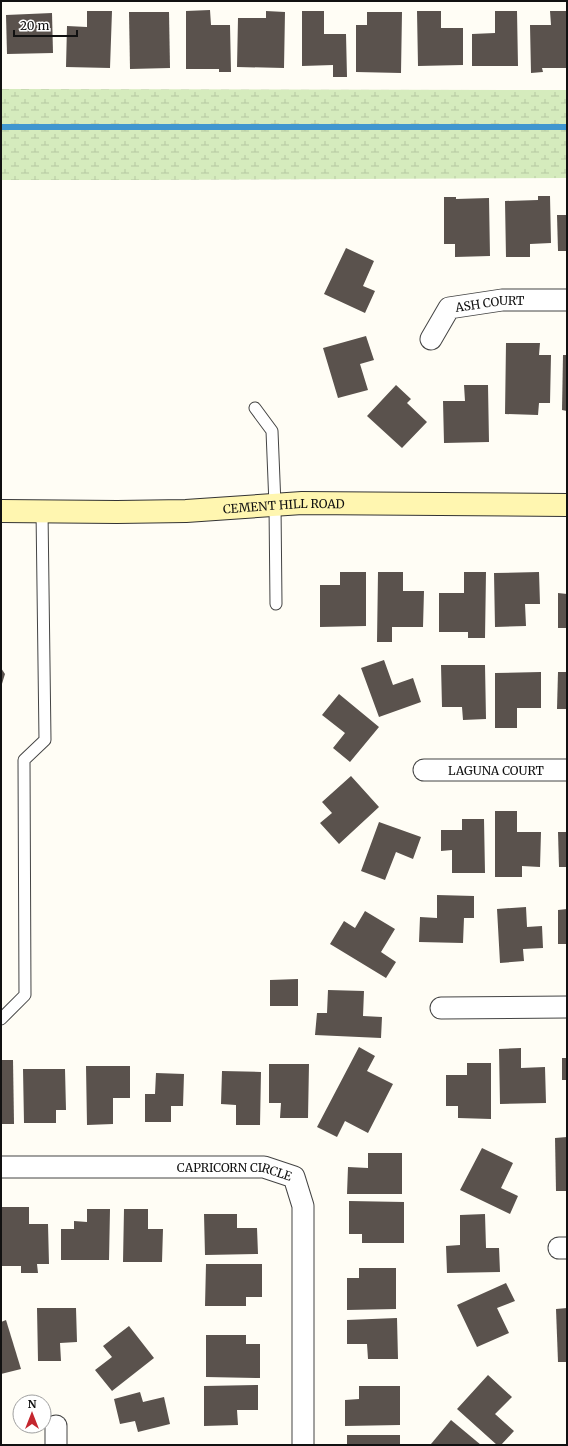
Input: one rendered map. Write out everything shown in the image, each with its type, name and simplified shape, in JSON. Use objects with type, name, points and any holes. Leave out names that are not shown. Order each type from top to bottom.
[{"type":"street","name":"ASH COURT","points":[[430,339],[449,308],[502,300],[567,300]]},
{"type":"street","name":"CEMENT HILL ROAD","points":[[1,510],[186,511],[310,503],[567,505]]},
{"type":"street","name":"LAGUNA COURT","points":[[424,770],[567,770]]},
{"type":"street","points":[[441,1008],[567,1007]]},
{"type":"street","name":"CAPRICORN CIRCLE","points":[[1,1167],[264,1167],[294,1177],[303,1206],[303,1445]]},
{"type":"lane","points":[[256,408],[272,431],[275,505],[276,604]]},
{"type":"lane","points":[[1,1019],[25,995],[24,760],[45,740],[42,511]]},
{"type":"green space","points":[[1,89],[567,90],[567,178],[1,180]]},
{"type":"building","points":[[210,10],[211,25],[230,25],[231,72],[219,72],[219,69],[186,69],[186,11]]},
{"type":"building","points":[[87,11],[112,11],[110,68],[66,67],[67,26],[87,27]]},
{"type":"building","points":[[266,11],[285,12],[284,68],[237,67],[238,18],[266,18]]},
{"type":"building","points":[[302,11],[324,11],[324,34],[346,34],[347,77],[333,77],[333,65],[302,66]]},
{"type":"building","points":[[417,11],[441,11],[441,28],[463,28],[463,65],[418,66]]},
{"type":"building","points":[[495,11],[517,11],[518,66],[472,66],[472,34],[495,33]]},
{"type":"building","points":[[550,11],[567,11],[567,68],[542,68],[543,72],[531,73],[530,25],[551,25]]},
{"type":"building","points":[[129,12],[169,12],[170,68],[130,69]]},
{"type":"building","points":[[367,12],[402,12],[401,73],[356,72],[356,25],[367,25]]},
{"type":"building","points":[[52,13],[53,53],[7,54],[6,15]]},
{"type":"building","points":[[538,196],[550,196],[551,243],[530,244],[530,257],[506,257],[505,201],[538,200]]},
{"type":"building","points":[[444,197],[456,197],[456,199],[489,198],[490,256],[455,257],[455,244],[444,244]]},
{"type":"building","points":[[557,215],[567,215],[567,251],[558,251]]},
{"type":"building","points":[[346,248],[374,261],[363,286],[375,291],[365,313],[324,294]]},
{"type":"building","points":[[366,336],[374,360],[360,364],[368,390],[338,398],[323,348]]},
{"type":"building","points":[[506,343],[540,343],[539,355],[551,355],[550,403],[539,403],[538,415],[505,414]]},
{"type":"building","points":[[563,355],[567,355],[567,411],[562,410]]},
{"type":"building","points":[[396,385],[411,399],[407,403],[427,422],[402,448],[367,416]]},
{"type":"building","points":[[464,385],[488,385],[489,442],[444,443],[443,401],[465,401]]},
{"type":"building","points":[[340,572],[366,572],[366,626],[320,627],[320,585],[340,585]]},
{"type":"building","points":[[378,572],[403,572],[403,591],[424,591],[423,627],[392,627],[392,642],[377,642]]},
{"type":"building","points":[[464,572],[486,572],[485,638],[468,638],[468,632],[439,632],[439,593],[464,593]]},
{"type":"building","points":[[539,572],[540,604],[525,604],[526,626],[495,627],[494,573]]},
{"type":"building","points":[[558,593],[567,594],[567,628],[558,628]]},
{"type":"building","points":[[384,660],[393,685],[413,678],[421,702],[379,717],[361,668]]},
{"type":"building","points":[[441,665],[485,665],[486,719],[463,720],[462,707],[442,707]]},
{"type":"building","points":[[1,668],[5,674],[1,687]]},
{"type":"building","points":[[541,672],[541,708],[517,708],[517,728],[495,728],[495,673]]},
{"type":"building","points":[[558,672],[567,672],[567,709],[557,709]]},
{"type":"building","points":[[339,694],[379,727],[350,762],[333,748],[345,733],[322,715]]},
{"type":"building","points":[[351,776],[379,807],[339,844],[320,823],[332,813],[322,802]]},
{"type":"building","points":[[495,811],[517,811],[517,832],[541,832],[540,867],[522,866],[522,877],[495,877]]},
{"type":"building","points":[[462,819],[484,819],[485,873],[452,873],[452,850],[441,851],[441,830],[462,830]]},
{"type":"building","points":[[379,822],[421,837],[413,859],[396,852],[385,880],[361,871]]},
{"type":"building","points":[[558,832],[567,832],[567,867],[559,867]]},
{"type":"building","points":[[437,895],[474,896],[474,918],[464,918],[463,943],[419,942],[420,917],[437,918]]},
{"type":"building","points":[[526,907],[527,927],[542,926],[543,948],[523,949],[524,961],[500,963],[497,909]]},
{"type":"building","points":[[567,909],[567,944],[558,944],[558,910]]},
{"type":"building","points":[[365,911],[395,929],[381,952],[396,962],[386,978],[330,944],[344,921],[355,928]]},
{"type":"building","points":[[298,979],[298,1006],[270,1006],[270,980]]},
{"type":"building","points":[[328,990],[364,991],[363,1016],[382,1017],[381,1038],[315,1035],[317,1013],[327,1013]]},
{"type":"building","points":[[359,1047],[375,1056],[367,1071],[393,1084],[368,1133],[345,1121],[337,1137],[317,1127]]},
{"type":"building","points":[[521,1048],[521,1068],[545,1067],[546,1103],[500,1104],[499,1049]]},
{"type":"building","points":[[562,1058],[567,1058],[567,1080],[562,1080]]},
{"type":"building","points":[[1,1060],[13,1060],[14,1124],[1,1124]]},
{"type":"building","points":[[467,1063],[491,1063],[491,1119],[458,1118],[458,1106],[446,1106],[446,1075],[467,1075]]},
{"type":"building","points":[[269,1064],[309,1064],[308,1118],[280,1118],[281,1103],[269,1103]]},
{"type":"building","points":[[86,1066],[130,1066],[130,1098],[113,1098],[113,1124],[87,1125]]},
{"type":"building","points":[[23,1069],[65,1069],[66,1110],[56,1110],[56,1123],[24,1123]]},
{"type":"building","points":[[222,1071],[261,1072],[260,1125],[236,1125],[236,1105],[221,1104]]},
{"type":"building","points":[[156,1073],[184,1074],[183,1106],[171,1106],[171,1122],[145,1122],[145,1094],[155,1094]]},
{"type":"building","points":[[567,1137],[567,1191],[556,1191],[555,1138]]},
{"type":"building","points":[[482,1148],[513,1163],[501,1188],[518,1196],[510,1214],[460,1190]]},
{"type":"building","points":[[368,1153],[402,1153],[402,1194],[347,1194],[348,1167],[368,1168]]},
{"type":"building","points":[[349,1201],[404,1202],[404,1243],[362,1243],[362,1234],[349,1234]]},
{"type":"building","points":[[1,1207],[29,1207],[29,1224],[48,1224],[49,1264],[37,1264],[38,1273],[21,1273],[21,1266],[1,1266]]},
{"type":"building","points":[[87,1209],[110,1209],[109,1260],[61,1260],[61,1229],[74,1229],[74,1221],[87,1222]]},
{"type":"building","points":[[124,1209],[148,1209],[148,1229],[163,1229],[162,1262],[123,1262]]},
{"type":"building","points":[[204,1214],[237,1214],[237,1228],[257,1228],[258,1254],[205,1255]]},
{"type":"building","points":[[485,1214],[486,1248],[499,1248],[500,1272],[447,1273],[446,1246],[460,1245],[460,1215]]},
{"type":"building","points":[[206,1264],[262,1264],[262,1297],[246,1297],[246,1306],[205,1306]]},
{"type":"building","points":[[359,1268],[396,1268],[396,1309],[347,1310],[347,1278],[359,1278]]},
{"type":"building","points":[[506,1283],[515,1301],[497,1308],[509,1333],[477,1347],[457,1305]]},
{"type":"building","points":[[37,1308],[76,1308],[77,1342],[60,1343],[61,1361],[38,1361]]},
{"type":"building","points":[[567,1308],[567,1362],[558,1362],[556,1309]]},
{"type":"building","points":[[397,1318],[398,1359],[368,1359],[367,1344],[347,1344],[347,1320]]},
{"type":"building","points":[[6,1320],[21,1369],[1,1374],[1,1322]]},
{"type":"building","points":[[129,1326],[154,1358],[112,1391],[95,1370],[112,1357],[103,1346]]},
{"type":"building","points":[[206,1335],[246,1335],[246,1344],[260,1344],[260,1378],[206,1377]]},
{"type":"building","points":[[488,1375],[512,1397],[495,1414],[514,1431],[501,1445],[497,1445],[457,1409]]},
{"type":"building","points":[[258,1385],[258,1410],[237,1410],[238,1425],[204,1426],[204,1386]]},
{"type":"building","points":[[359,1386],[400,1386],[400,1425],[345,1426],[345,1400],[359,1399]]},
{"type":"building","points":[[140,1392],[143,1402],[164,1397],[170,1424],[138,1432],[135,1421],[120,1424],[114,1399]]},
{"type":"building","points":[[451,1420],[481,1445],[432,1445],[431,1444]]},
{"type":"building","points":[[347,1435],[400,1435],[400,1445],[347,1445]]},
{"type":"waterway","points":[[1,127],[567,127]]}]
